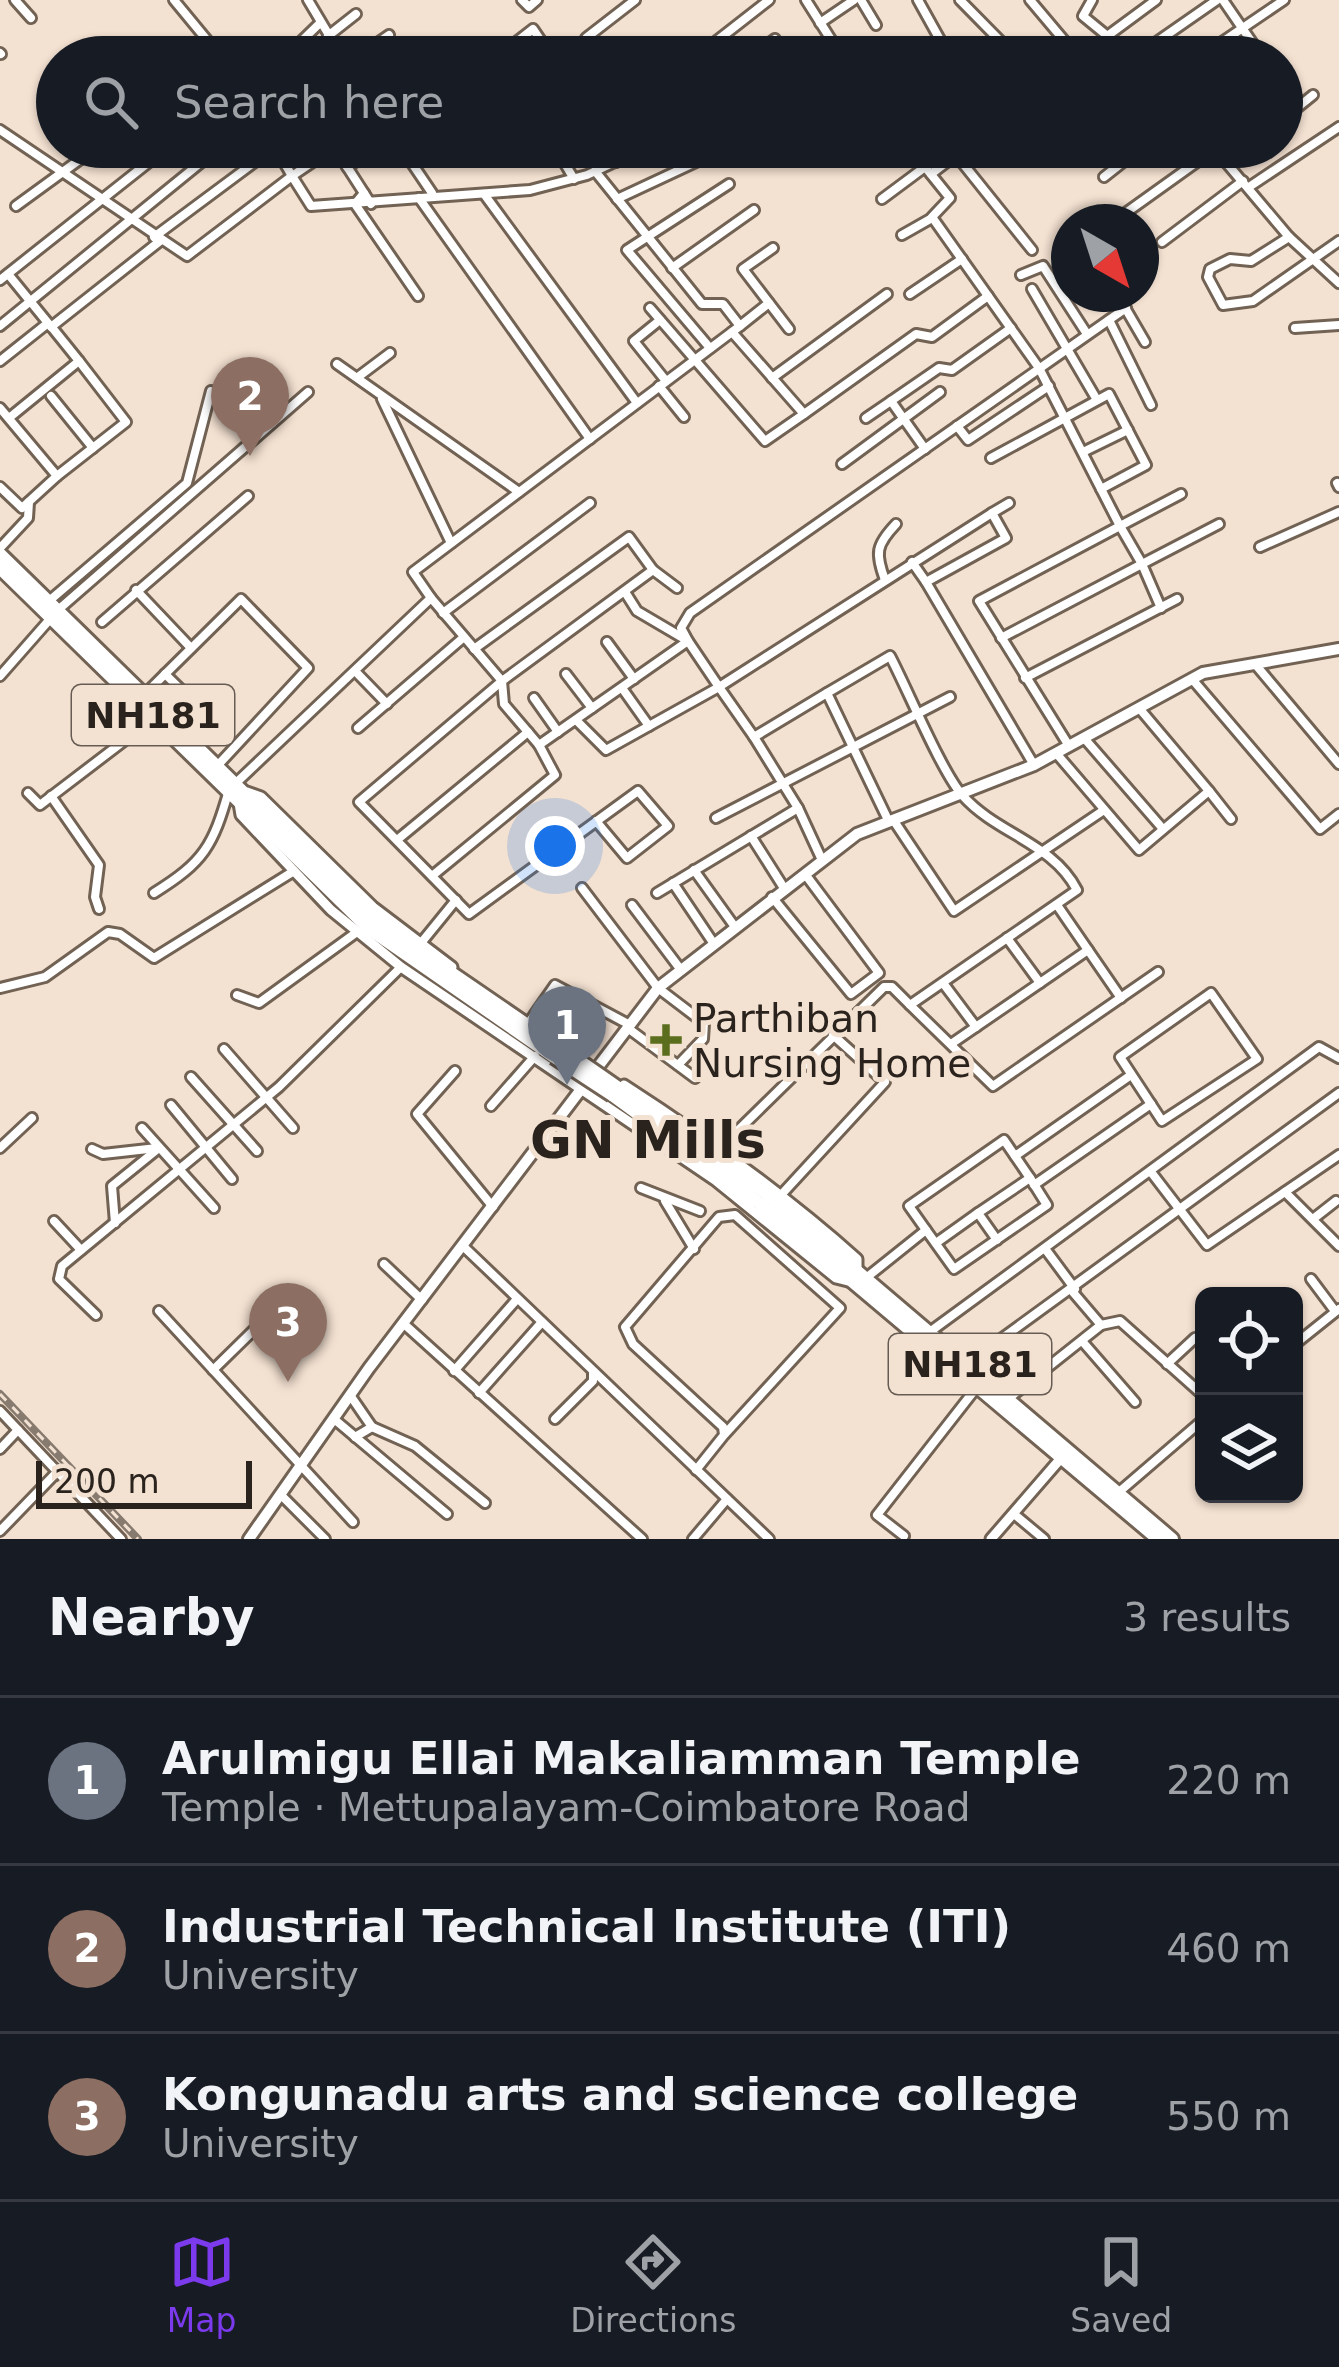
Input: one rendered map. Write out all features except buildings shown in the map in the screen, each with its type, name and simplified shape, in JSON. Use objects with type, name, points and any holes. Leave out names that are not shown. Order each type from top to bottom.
[{"type":"highway","name":"NH181","points":[[0,551],[155,717],[238,790]]},
{"type":"highway","name":"NH181","points":[[0,568],[146,693],[219,764],[341,904],[761,1197],[932,1331],[1159,1539]]},
{"type":"highway","name":"NH181","points":[[860,1278],[978,1386],[1172,1539]]},
{"type":"main road","points":[[249,1539],[403,1323],[658,988],[857,834],[1034,765],[1192,679],[1337,653]]},
{"type":"street","points":[[15,0],[31,18]]},
{"type":"street","points":[[175,0],[204,36]]},
{"type":"street","points":[[308,0],[328,36],[356,14]]},
{"type":"street","points":[[522,0],[529,7],[537,0]]},
{"type":"street","points":[[589,36],[635,0]]},
{"type":"street","points":[[723,36],[769,0]]},
{"type":"street","points":[[806,0],[828,36]]},
{"type":"street","points":[[820,23],[857,0],[876,26]]},
{"type":"street","points":[[918,0],[938,36]]},
{"type":"street","points":[[960,0],[997,36]]},
{"type":"street","points":[[1030,0],[1060,36]]},
{"type":"street","points":[[1092,0],[1084,16],[1110,34],[1156,0]]},
{"type":"street","points":[[1163,36],[1220,0],[1248,36]]},
{"type":"street","points":[[1231,36],[1276,2]]},
{"type":"street","points":[[307,36],[320,23]]},
{"type":"street","points":[[1303,103],[1313,95]]},
{"type":"street","points":[[1303,149],[1339,127]]},
{"type":"street","points":[[0,130],[36,154]]},
{"type":"street","points":[[56,168],[187,256],[304,168]]},
{"type":"street","points":[[16,206],[53,176],[72,168]]},
{"type":"street","points":[[0,487],[22,508],[126,422],[4,276],[141,168]]},
{"type":"street","points":[[0,326],[194,168]]},
{"type":"street","points":[[0,361],[248,168]]},
{"type":"street","points":[[287,168],[311,206],[484,194],[574,178],[602,168]]},
{"type":"street","points":[[348,168],[371,204]]},
{"type":"street","points":[[411,168],[425,198],[590,439]]},
{"type":"street","points":[[568,168],[574,178]]},
{"type":"street","points":[[617,199],[683,168]]},
{"type":"street","points":[[902,235],[932,218],[950,198],[926,168]]},
{"type":"street","points":[[882,199],[932,168]]},
{"type":"street","points":[[966,168],[1032,250]]},
{"type":"street","points":[[1104,177],[1115,168]]},
{"type":"street","points":[[1138,204],[1187,168]]},
{"type":"street","points":[[1232,168],[1289,237],[1339,282]]},
{"type":"street","points":[[1162,242],[1272,168]]},
{"type":"street","points":[[595,171],[702,304],[723,304],[772,378],[804,414]]},
{"type":"street","points":[[710,348],[627,250],[645,234],[729,184]]},
{"type":"street","points":[[355,204],[364,193]]},
{"type":"street","points":[[484,194],[637,403]]},
{"type":"street","points":[[355,204],[418,296]]},
{"type":"street","points":[[672,268],[754,210]]},
{"type":"street","points":[[932,218],[1039,368],[1161,608]]},
{"type":"street","points":[[1289,237],[1251,261],[1230,260],[1210,269],[1208,277],[1223,304],[1252,301],[1339,241]]},
{"type":"street","points":[[773,248],[742,269],[789,328]]},
{"type":"street","points":[[910,294],[962,259]]},
{"type":"street","points":[[1021,275],[1043,266],[1087,334]]},
{"type":"street","points":[[1032,289],[1097,400]]},
{"type":"street","points":[[772,378],[887,294]]},
{"type":"street","points":[[650,308],[765,441],[916,334],[932,338],[988,296]]},
{"type":"street","points":[[432,876],[555,776],[539,745],[504,704],[502,681],[413,572],[769,303]]},
{"type":"street","points":[[822,860],[798,808],[681,628],[690,613],[1120,312]]},
{"type":"street","points":[[1128,312],[1145,342]]},
{"type":"street","points":[[660,320],[634,341],[684,417]]},
{"type":"street","points":[[1108,320],[1151,405]]},
{"type":"street","points":[[1295,328],[1339,325]]},
{"type":"street","points":[[866,418],[939,368],[952,370],[1011,328]]},
{"type":"street","points":[[357,378],[390,353]]},
{"type":"street","points":[[9,418],[79,362]]},
{"type":"street","points":[[337,364],[519,492]]},
{"type":"street","points":[[957,426],[968,440],[1049,386]]},
{"type":"street","points":[[0,676],[53,610],[187,483],[212,391]]},
{"type":"street","points":[[53,610],[308,392]]},
{"type":"street","points":[[842,464],[940,392]]},
{"type":"street","points":[[379,394],[451,543]]},
{"type":"street","points":[[991,458],[1109,394],[1146,466],[1101,489]]},
{"type":"street","points":[[51,396],[93,448]]},
{"type":"street","points":[[891,400],[925,449]]},
{"type":"street","points":[[0,408],[57,476]]},
{"type":"street","points":[[1083,452],[1128,430]]},
{"type":"street","points":[[1069,746],[980,601],[1181,494]]},
{"type":"street","points":[[102,622],[248,496]]},
{"type":"street","points":[[0,551],[28,518],[29,501]]},
{"type":"street","points":[[443,613],[590,503]]},
{"type":"street","points":[[576,720],[606,750],[719,687],[1009,503]]},
{"type":"street","points":[[1260,547],[1339,512]]},
{"type":"street","points":[[926,582],[1006,538],[992,513]]},
{"type":"street","points":[[885,580],[876,556],[879,542],[896,524]]},
{"type":"street","points":[[1001,638],[1219,524]]},
{"type":"street","points":[[474,649],[629,537],[653,570],[677,588]]},
{"type":"street","points":[[912,562],[1034,765]]},
{"type":"street","points":[[596,821],[627,858],[668,826],[638,791],[596,821],[469,914],[359,802],[502,681],[653,570]]},
{"type":"street","points":[[136,590],[191,648]]},
{"type":"street","points":[[625,592],[637,611],[688,641]]},
{"type":"street","points":[[146,693],[241,598],[308,668],[219,764]]},
{"type":"street","points":[[154,893],[189,871],[214,843],[238,790],[431,598]]},
{"type":"street","points":[[1025,678],[1177,599]]},
{"type":"street","points":[[358,728],[464,637]]},
{"type":"street","points":[[539,745],[688,641]]},
{"type":"street","points":[[607,642],[634,679]]},
{"type":"street","points":[[754,737],[890,656],[963,796],[1068,872],[1077,890],[910,1005]]},
{"type":"street","points":[[1256,664],[1339,764]]},
{"type":"street","points":[[355,670],[387,704]]},
{"type":"street","points":[[165,674],[208,716]]},
{"type":"street","points":[[566,674],[592,708]]},
{"type":"street","points":[[1192,679],[1320,829],[1339,814]]},
{"type":"street","points":[[622,688],[650,726]]},
{"type":"street","points":[[827,693],[891,821],[954,911],[1105,810]]},
{"type":"street","points":[[716,818],[950,697]]},
{"type":"street","points":[[534,698],[558,731]]},
{"type":"street","points":[[1139,708],[1232,820]]},
{"type":"street","points":[[28,793],[40,805],[155,717]]},
{"type":"street","points":[[397,840],[527,732]]},
{"type":"street","points":[[1084,738],[1163,830]]},
{"type":"street","points":[[1056,753],[1139,850],[1209,791]]},
{"type":"street","points":[[238,790],[241,815],[357,932],[401,967],[716,1180],[836,1278],[860,1278],[926,1230]]},
{"type":"street","points":[[238,790],[261,797],[373,907],[421,944],[720,1148],[781,1195],[856,1259],[860,1278]]},
{"type":"street","points":[[51,796],[99,865],[95,897],[99,909]]},
{"type":"street","points":[[657,893],[798,808]]},
{"type":"street","points":[[751,836],[784,888]]},
{"type":"street","points":[[1043,851],[1063,842]]},
{"type":"street","points":[[694,870],[735,927]]},
{"type":"street","points":[[0,988],[45,977],[108,932],[120,934],[154,958],[294,871]]},
{"type":"street","points":[[772,897],[851,994],[879,973],[804,873]]},
{"type":"street","points":[[673,883],[714,944]]},
{"type":"street","points":[[582,888],[658,988],[704,1023],[704,1039],[678,1066]]},
{"type":"street","points":[[421,944],[456,900]]},
{"type":"street","points":[[1057,904],[1120,998]]},
{"type":"street","points":[[632,905],[681,970]]},
{"type":"street","points":[[237,995],[259,1003],[357,932]]},
{"type":"street","points":[[1007,938],[1040,983]]},
{"type":"street","points":[[950,1044],[1088,950]]},
{"type":"street","points":[[96,1315],[59,1279],[62,1266],[267,1097],[401,967]]},
{"type":"street","points":[[720,1148],[884,987],[892,987],[993,1086],[1158,972]]},
{"type":"street","points":[[943,983],[976,1027]]},
{"type":"street","points":[[530,1021],[555,985],[630,1027],[695,1078]]},
{"type":"street","points":[[1210,993],[1257,1059],[1162,1120],[1131,1075],[1120,1057],[1210,993]]},
{"type":"street","points":[[781,1195],[885,1082],[833,1035]]},
{"type":"street","points":[[932,1331],[1319,1047],[1339,1058]]},
{"type":"street","points":[[224,1048],[293,1128]]},
{"type":"street","points":[[491,1106],[536,1055]]},
{"type":"street","points":[[455,1071],[417,1114],[494,1208]]},
{"type":"street","points":[[1015,1156],[1131,1075]]},
{"type":"street","points":[[191,1077],[256,1151]]},
{"type":"street","points":[[968,1363],[1339,1093]]},
{"type":"street","points":[[936,1243],[1150,1104]]},
{"type":"street","points":[[171,1105],[232,1179]]},
{"type":"street","points":[[0,1148],[32,1118]]},
{"type":"street","points":[[142,1128],[214,1208]]},
{"type":"street","points":[[1004,1140],[1032,1182],[1047,1205],[954,1269],[909,1206],[1004,1140]]},
{"type":"street","points":[[92,1149],[103,1154],[159,1148]]},
{"type":"street","points":[[115,1223],[112,1186],[159,1148]]},
{"type":"street","points":[[1150,1172],[1207,1245],[1339,1155]]},
{"type":"street","points":[[640,1188],[700,1211]]},
{"type":"street","points":[[1285,1192],[1338,1243]]},
{"type":"street","points":[[665,1201],[694,1249]]},
{"type":"street","points":[[1313,1220],[1336,1201]]},
{"type":"street","points":[[978,1213],[997,1240]]},
{"type":"street","points":[[696,1469],[840,1308],[735,1215],[719,1217],[624,1332],[706,1409],[724,1435]]},
{"type":"street","points":[[54,1221],[81,1250]]},
{"type":"street","points":[[464,1246],[769,1539]]},
{"type":"street","points":[[1046,1250],[1101,1325]]},
{"type":"street","points":[[384,1264],[422,1300]]},
{"type":"street","points":[[1303,1338],[1337,1310],[1311,1279]]},
{"type":"street","points":[[454,1371],[517,1299]]},
{"type":"street","points":[[159,1311],[353,1522]]},
{"type":"street","points":[[213,1370],[266,1318]]},
{"type":"street","points":[[1009,1398],[1101,1325],[1120,1321],[1203,1395]]},
{"type":"street","points":[[479,1393],[542,1322]]},
{"type":"street","points":[[403,1323],[642,1539]]},
{"type":"street","points":[[1167,1364],[1195,1338]]},
{"type":"street","points":[[1082,1340],[1135,1402]]},
{"type":"street","points":[[555,1419],[593,1381],[593,1371]]},
{"type":"street","points":[[904,1536],[877,1514],[978,1386]]},
{"type":"street","points":[[350,1396],[372,1427],[415,1446],[484,1503]]},
{"type":"street","points":[[0,1412],[122,1539]]},
{"type":"street","points":[[334,1419],[447,1514]]},
{"type":"street","points":[[355,1437],[372,1427]]},
{"type":"street","points":[[1118,1493],[1195,1427]]},
{"type":"street","points":[[0,1449],[18,1430]]},
{"type":"street","points":[[991,1539],[1065,1454]]},
{"type":"street","points":[[15,1539],[2,1528],[57,1472]]},
{"type":"street","points":[[281,1496],[326,1539]]},
{"type":"street","points":[[693,1539],[727,1498]]},
{"type":"street","points":[[1014,1514],[1044,1539]]},
{"type":"railway","points":[[0,1394],[138,1539]]},
{"type":"place","name":"Industrial Technical Institute (ITI)","points":[[250,456]]},
{"type":"place","name":"Parthiban Nursing Home","points":[[666,1040]]},
{"type":"place","name":"Arulmigu Ellai Makaliamman Temple","points":[[567,1085]]},
{"type":"place","name":"Kongunadu arts and science college","points":[[288,1382]]},
{"type":"district","name":"GN Mills","points":[[648,1140]]}]
